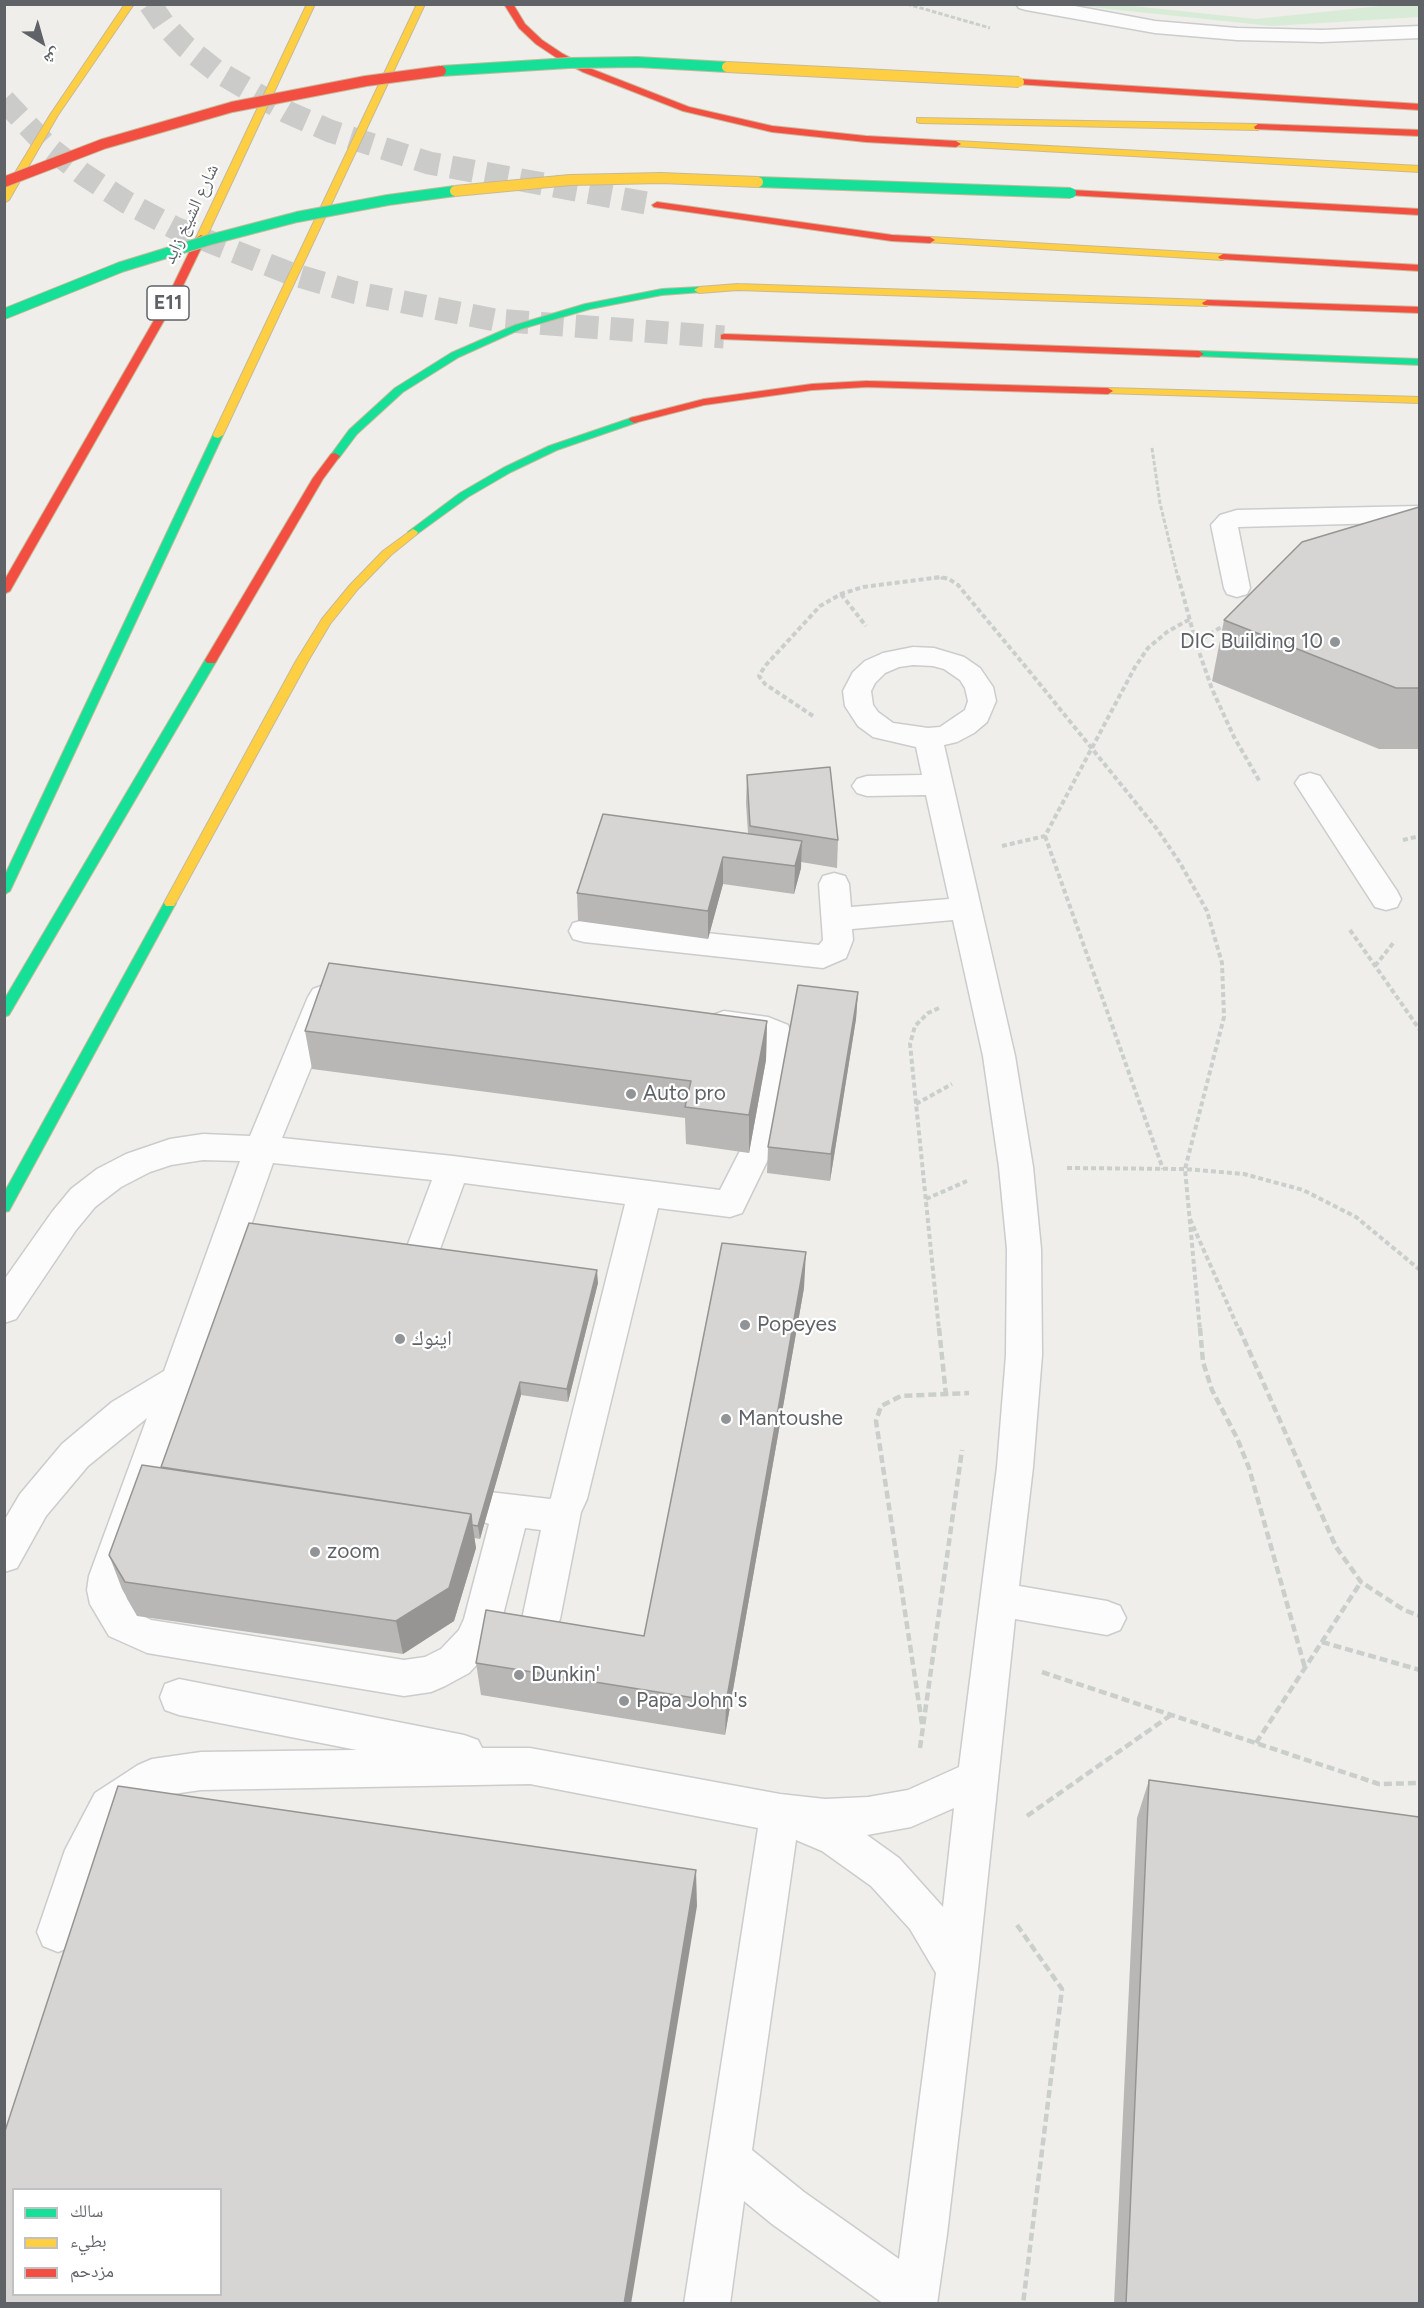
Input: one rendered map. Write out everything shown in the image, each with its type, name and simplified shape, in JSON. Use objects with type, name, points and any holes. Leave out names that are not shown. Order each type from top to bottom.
[{"type":"highway","points":[[4,200],[54,115],[130,4]]},
{"type":"highway","name":"شارع الشيخ زايد","points":[[4,591],[173,296],[311,4]]},
{"type":"highway","points":[[4,891],[421,4]]},
{"type":"highway","points":[[508,4],[522,26],[539,42],[560,56],[647,95],[728,120],[819,135],[1419,169]]},
{"type":"highway","points":[[4,182],[103,144],[232,107],[366,81],[434,72],[546,64],[637,62],[1419,106]]},
{"type":"highway","points":[[647,95],[765,113]]},
{"type":"highway","points":[[901,120],[1207,125],[1419,133]]},
{"type":"highway","points":[[4,314],[121,267],[209,240],[320,213],[388,200],[478,188],[570,180],[661,178],[1071,193],[1419,212]]},
{"type":"highway","points":[[657,206],[892,238],[1419,268]]},
{"type":"highway","points":[[4,1012],[318,478],[353,432],[391,397],[455,355],[518,327],[588,306],[662,292],[738,287],[1419,310]]},
{"type":"highway","points":[[724,337],[1419,362]]},
{"type":"highway","points":[[4,1207],[302,661],[326,622],[354,587],[387,553],[432,517],[507,470],[553,448],[652,414],[704,402],[812,387],[867,384],[1419,400]]},
{"type":"street","points":[[1026,4],[1155,27],[1237,34],[1322,36],[1419,32]]},
{"type":"street","points":[[1237,588],[1224,525],[1237,518],[1419,514]]},
{"type":"street","points":[[1225,531],[1419,531]]},
{"type":"street","points":[[918,2302],[977,1778],[1015,1467],[1024,1355],[1024,1249],[1016,1167],[999,1056],[928,738]]},
{"type":"street","points":[[1310,783],[1386,899]]},
{"type":"street","points":[[867,786],[939,786]]},
{"type":"street","points":[[584,931],[823,957],[835,950],[838,940],[834,884]]},
{"type":"street","points":[[836,919],[967,908]]},
{"type":"street","points":[[344,975],[329,985],[261,1149],[180,1379],[164,1455],[108,1576],[106,1590],[109,1604],[122,1624],[147,1636],[404,1678],[431,1674],[455,1661],[473,1642],[483,1619],[500,1509],[554,1516],[563,1511]]},
{"type":"street","points":[[4,1309],[64,1221],[83,1198],[109,1178],[138,1163],[170,1152],[203,1147],[261,1149],[453,1169],[730,1204],[760,1143],[779,1044],[777,1033],[768,1029],[698,1020]]},
{"type":"street","points":[[419,1260],[453,1169]]},
{"type":"street","points":[[541,1618],[563,1511],[569,1499],[645,1192]]},
{"type":"street","points":[[4,1556],[33,1505],[75,1455],[125,1413],[180,1379]]},
{"type":"street","points":[[999,1599],[1107,1618]]},
{"type":"street","points":[[179,1697],[780,1813],[825,1818],[868,1816],[910,1808],[977,1778]]},
{"type":"street","points":[[58,1932],[85,1850],[109,1806],[152,1778],[201,1771],[530,1766]]},
{"type":"street","points":[[780,1813],[836,1837],[885,1872],[926,1915],[957,1970]]},
{"type":"street","points":[[707,2304],[780,1813]]},
{"type":"street","points":[[730,2161],[797,2214],[918,2302]]},
{"type":"path","points":[[1152,448],[1168,537],[1197,643],[1212,689],[1234,737],[1262,786]]},
{"type":"path","points":[[1162,1169],[1045,836],[1135,667],[1148,648],[1167,632],[1190,620]]},
{"type":"path","points":[[1197,643],[1227,624]]},
{"type":"path","points":[[955,858],[1045,836]]},
{"type":"path","points":[[1348,927],[1419,1030]]},
{"type":"path","points":[[946,1395],[910,1044],[915,1026],[928,1013],[947,1005]]},
{"type":"path","points":[[916,1104],[960,1079]]},
{"type":"path","points":[[1016,1167],[1162,1169],[1244,1174],[1303,1190],[1356,1217],[1419,1270]]},
{"type":"path","points":[[926,1199],[971,1179]]},
{"type":"path","points":[[1188,1215],[1336,1547],[1361,1582],[1419,1617]]},
{"type":"path","points":[[923,1728],[876,1421],[881,1406],[901,1396],[969,1393]]},
{"type":"path","points":[[1256,1743],[1361,1582]]},
{"type":"path","points":[[1322,1642],[1419,1670]]},
{"type":"path","points":[[992,1656],[1379,1784],[1419,1783]]},
{"type":"path","points":[[1023,2304],[1062,1989],[969,1857],[1171,1715]]},
{"type":"green space","points":[[1419,4],[1419,17],[1272,26],[1071,5],[1124,5],[1256,19]]},
{"type":"building","points":[[1419,507],[1419,688],[1396,688],[1224,620],[1302,542]]},
{"type":"building","points":[[830,767],[838,840],[750,826],[747,775]]},
{"type":"building","points":[[603,814],[802,841],[795,866],[723,857],[708,911],[577,893]]},
{"type":"building","points":[[329,963],[767,1021],[749,1115],[685,1107],[691,1081],[305,1031]]},
{"type":"building","points":[[798,985],[858,992],[831,1154],[768,1147]]},
{"type":"building","name":"اينوك","points":[[249,1223],[597,1270],[567,1389],[520,1382],[478,1526],[472,1525],[471,1514],[161,1467]]},
{"type":"building","points":[[722,1243],[806,1252],[726,1703],[476,1663],[486,1610],[644,1636]]},
{"type":"building","points":[[142,1465],[471,1514],[449,1588],[396,1621],[125,1582],[109,1555]]},
{"type":"building","points":[[1149,1780],[1419,1817],[1419,2304],[1126,2304]]},
{"type":"building","points":[[118,1786],[696,1870],[624,2304],[4,2304],[4,2134]]},
{"type":"tunnel","points":[[150,4],[163,23],[186,47],[215,70],[287,112],[330,131],[429,163],[657,205]]},
{"type":"tunnel","points":[[4,100],[47,146],[83,174],[126,202],[175,228],[289,273],[353,292],[495,320],[724,337]]},
{"type":"traffic: fast","points":[[441,71],[569,63],[637,62],[727,67]]},
{"type":"traffic: fast","points":[[758,182],[1071,193]]},
{"type":"traffic: fast","points":[[4,314],[121,267],[209,240],[297,217],[388,200],[455,191]]},
{"type":"traffic: fast","points":[[335,456],[353,432],[399,390],[455,355],[518,327],[588,306],[662,292],[699,290]]},
{"type":"traffic: fast","points":[[1199,354],[1420,362]]},
{"type":"traffic: fast","points":[[413,532],[464,495],[507,470],[553,448],[634,420]]},
{"type":"traffic: fast","points":[[4,891],[218,435]]},
{"type":"traffic: fast","points":[[4,1012],[211,660]]},
{"type":"traffic: fast","points":[[4,1207],[170,903]]},
{"type":"traffic: slow","points":[[4,200],[54,115],[130,4]]},
{"type":"traffic: slow","points":[[201,238],[311,4]]},
{"type":"traffic: slow","points":[[218,435],[421,4]]},
{"type":"traffic: slow","points":[[727,67],[1019,82]]},
{"type":"traffic: slow","points":[[920,120],[1258,127]]},
{"type":"traffic: slow","points":[[956,144],[1420,169]]},
{"type":"traffic: slow","points":[[455,191],[570,180],[661,178],[758,182]]},
{"type":"traffic: slow","points":[[930,240],[1223,257]]},
{"type":"traffic: slow","points":[[699,290],[738,287],[1207,303]]},
{"type":"traffic: slow","points":[[1108,391],[1420,400]]},
{"type":"traffic: slow","points":[[170,903],[302,661],[326,622],[354,587],[387,553],[413,532]]},
{"type":"traffic: jam","points":[[508,4],[522,26],[539,42],[560,56],[586,70],[686,109],[772,129],[866,139],[956,144]]},
{"type":"traffic: jam","points":[[4,182],[103,144],[232,107],[366,81],[441,71]]},
{"type":"traffic: jam","points":[[1019,82],[1420,107]]},
{"type":"traffic: jam","points":[[1258,127],[1420,133]]},
{"type":"traffic: jam","points":[[1071,193],[1420,212]]},
{"type":"traffic: jam","points":[[657,205],[892,238],[930,240]]},
{"type":"traffic: jam","points":[[4,591],[173,296],[201,238]]},
{"type":"traffic: jam","points":[[1223,257],[1420,268]]},
{"type":"traffic: jam","points":[[1207,303],[1420,310]]},
{"type":"traffic: jam","points":[[724,337],[1199,354]]},
{"type":"traffic: jam","points":[[634,420],[704,402],[812,387],[867,384],[1108,391]]},
{"type":"traffic: jam","points":[[211,660],[318,478],[335,456]]},
{"type":"place","name":"DIC Building 10","points":[[1335,642]]},
{"type":"place","name":"Auto pro","points":[[631,1094]]},
{"type":"place","name":"Popeyes","points":[[745,1325]]},
{"type":"place","name":"اينوك","points":[[400,1339]]},
{"type":"place","name":"Mantoushe","points":[[726,1419]]},
{"type":"place","name":"zoom","points":[[315,1552]]},
{"type":"place","name":"Dunkin'","points":[[519,1675]]},
{"type":"place","name":"Papa John's","points":[[624,1701]]}]
